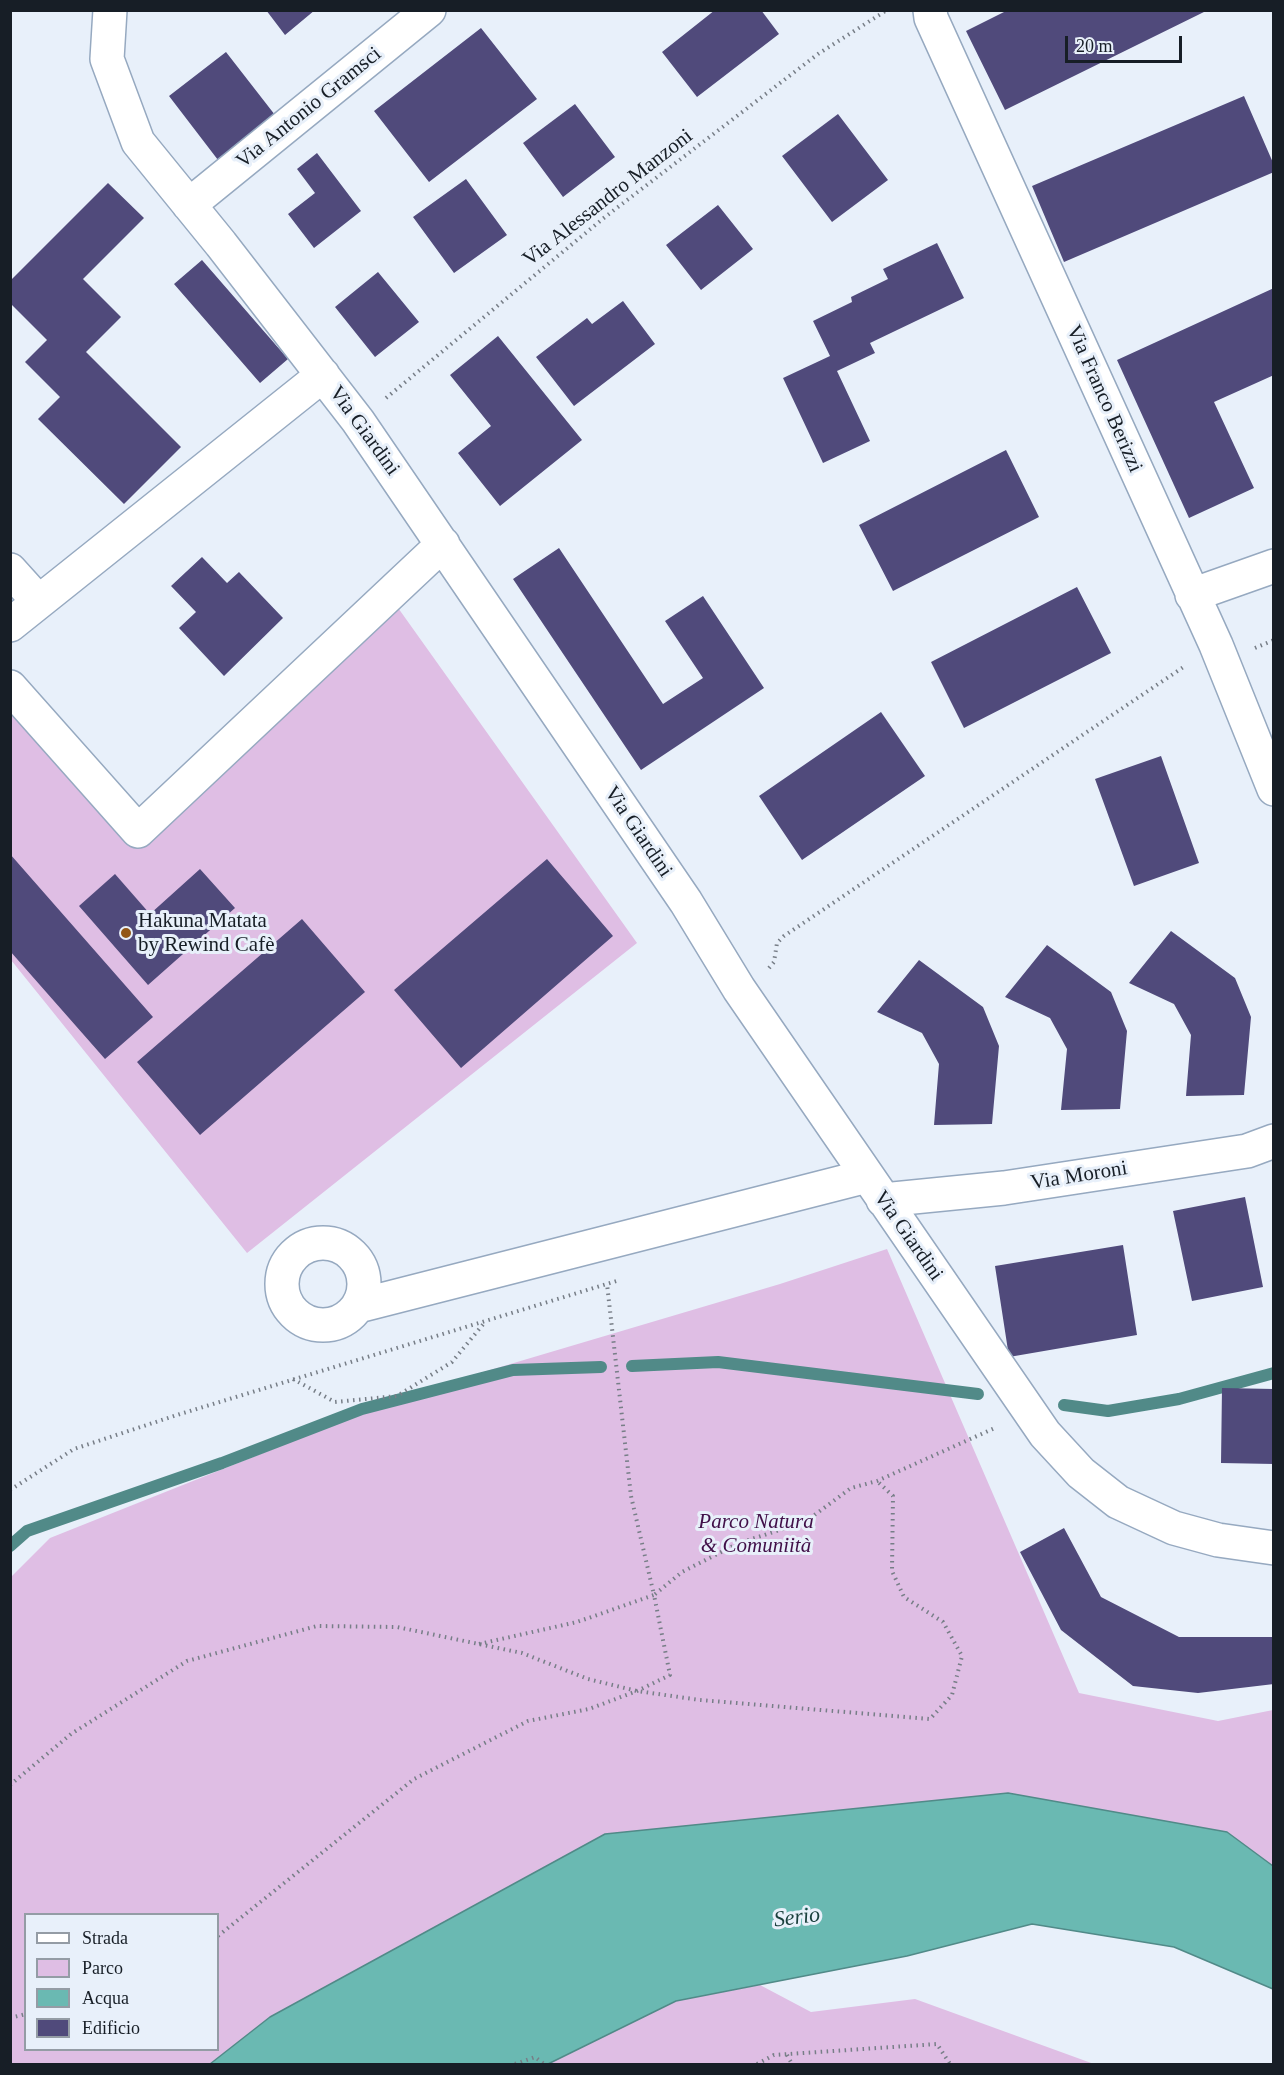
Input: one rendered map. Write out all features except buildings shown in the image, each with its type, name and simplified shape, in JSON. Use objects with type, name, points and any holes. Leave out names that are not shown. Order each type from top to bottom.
[{"type":"street","name":"Via Giardini","points":[[110,10],[107,59],[138,142],[358,421],[686,902],[740,989],[1045,1434],[1081,1473],[1118,1502],[1174,1528],[1218,1540],[1274,1548]]},
{"type":"street","name":"Via Antonio Gramsci","points":[[189,205],[429,10]]},
{"type":"street","name":"Via Franco Berizzi","points":[[930,10],[935,27],[1216,645],[1274,789]]},
{"type":"street","points":[[10,625],[323,375]]},
{"type":"street","points":[[10,687],[138,831],[442,544]]},
{"type":"street","points":[[1192,595],[1274,566]]},
{"type":"street","points":[[10,570],[38,602]]},
{"type":"street","name":"Via Moroni","points":[[358,1306],[875,1188],[1004,1188],[1247,1150],[1274,1141]]},
{"type":"path","name":"Via Alessandro Manzoni","points":[[358,421],[605,217],[818,54],[887,10]]},
{"type":"path","points":[[740,989],[764,975],[774,962],[777,943],[783,936],[1216,645]]},
{"type":"path","points":[[10,1490],[74,1449],[293,1379],[629,1277]]},
{"type":"path","points":[[219,1935],[414,1779],[528,1721],[589,1708],[637,1691],[670,1676],[631,1497],[607,1284]]},
{"type":"path","points":[[293,1379],[335,1402],[397,1396],[452,1362],[486,1321]]},
{"type":"path","points":[[478,1644],[577,1622],[654,1595],[682,1572],[739,1543],[805,1522],[851,1488],[877,1480],[1003,1424]]},
{"type":"path","points":[[10,1785],[71,1734],[187,1661],[317,1626],[397,1627],[522,1653],[588,1679],[637,1691],[700,1700],[930,1719],[952,1695],[962,1656],[944,1622],[904,1597],[892,1570],[893,1496],[877,1480]]},
{"type":"path","points":[[757,2064],[774,2055],[937,2044],[950,2064]]},
{"type":"path","points":[[786,2054],[792,2064]]},
{"type":"path","points":[[515,2064],[535,2057],[544,2064]]},
{"type":"green space","points":[[396,605],[637,943],[247,1253],[11,960],[11,675],[132,819]]},
{"type":"green space","name":"Parco Natura & Comuniità","points":[[887,1249],[1079,1693],[1218,1721],[1273,1710],[1273,1866],[1227,1832],[605,1834],[270,2017],[210,2064],[11,2064],[11,1577],[50,1538],[416,1392],[780,1284]]},
{"type":"green space","points":[[760,1985],[811,2012],[915,1999],[1094,2064],[548,2064],[676,2001]]},
{"type":"water","name":"Serio","points":[[1008,1793],[1227,1832],[1273,1866],[1273,1989],[1174,1947],[1032,1924],[907,1956],[676,2001],[548,2064],[210,2064],[270,2017],[605,1834]]},
{"type":"waterway","points":[[632,1366],[718,1362],[978,1394]]},
{"type":"waterway","points":[[10,1546],[27,1531],[222,1463],[362,1409],[513,1370],[601,1367]]},
{"type":"waterway","points":[[1064,1405],[1108,1411],[1179,1399],[1274,1373]]},
{"type":"place","name":"Hakuna Matata by Rewind Cafè","points":[[126,933]]}]
